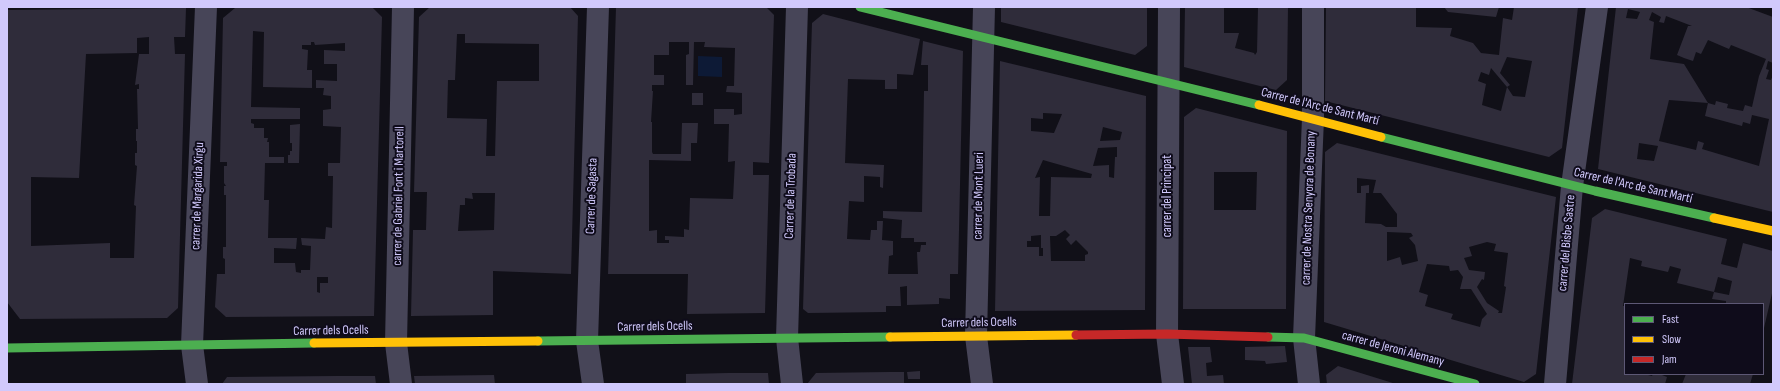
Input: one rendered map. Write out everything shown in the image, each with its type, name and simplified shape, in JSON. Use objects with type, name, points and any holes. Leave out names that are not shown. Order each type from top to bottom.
[{"type":"street","name":"carrer de Margarida Xirgu","points":[[197,384],[192,346],[206,7]]},
{"type":"street","name":"carrer de Gabriel Font i Martorell","points":[[401,384],[396,343],[403,7]]},
{"type":"street","name":"Carrer de Sagasta","points":[[593,384],[587,341],[598,7]]},
{"type":"street","name":"Carrer de la Trobada","points":[[792,384],[787,338],[797,7]]},
{"type":"street","name":"Carrer de l'Arc de Sant Martí","points":[[860,7],[983,35],[1313,118],[1572,186],[1773,231]]},
{"type":"street","name":"carrer de Mont Lueri","points":[[982,384],[976,336],[984,7]]},
{"type":"street","name":"carrer del Principat","points":[[1168,7],[1167,334],[1173,384]]},
{"type":"street","name":"carrer de Nostra Senyora de Bonany","points":[[1309,384],[1304,338],[1313,118],[1313,7]]},
{"type":"street","name":"carrer del Bisbe Sastre","points":[[1554,384],[1572,186],[1597,7]]},
{"type":"street","name":"Carrer dels Ocells","points":[[7,348],[1167,334],[1304,338]]},
{"type":"street","name":"carrer de Jeroni Alemany","points":[[1304,338],[1475,384]]},
{"type":"water","points":[[698,56],[722,57],[722,77],[698,76]]},
{"type":"building","points":[[372,7],[382,17],[374,316],[226,317],[215,307],[217,274],[225,274],[223,247],[226,247],[226,195],[224,195],[224,186],[226,186],[224,183],[224,166],[227,166],[227,162],[220,162],[223,18],[235,8]],"holes":[[[253,31],[264,32],[263,87],[312,88],[312,70],[307,70],[308,50],[302,49],[302,45],[311,45],[311,42],[314,42],[315,45],[345,43],[345,51],[324,50],[324,64],[337,64],[337,81],[316,80],[316,88],[324,88],[323,95],[331,96],[331,109],[323,110],[323,126],[341,127],[340,163],[328,163],[328,176],[333,176],[332,228],[326,227],[325,239],[301,238],[302,245],[311,246],[310,270],[301,270],[301,273],[296,272],[295,263],[274,263],[274,248],[296,249],[297,238],[268,238],[269,200],[264,200],[265,163],[284,163],[284,157],[269,157],[269,142],[267,142],[268,138],[264,138],[264,128],[254,128],[254,124],[251,123],[251,119],[300,119],[300,108],[251,107]],[[317,277],[328,277],[328,283],[320,283],[320,293],[317,292]]]},
{"type":"building","points":[[430,7],[570,7],[578,16],[571,274],[493,271],[493,315],[411,316],[413,230],[426,230],[427,192],[414,192],[419,17]],"holes":[[[457,34],[465,34],[465,43],[539,44],[539,81],[497,81],[495,156],[486,156],[487,119],[447,118],[448,80],[455,80]],[[472,193],[495,193],[494,230],[458,231],[460,205],[465,205],[465,198],[473,199]]]},
{"type":"building","points":[[616,7],[766,7],[774,15],[769,163],[753,162],[753,175],[769,175],[765,313],[687,314],[688,274],[608,274]],"holes":[[[669,42],[689,42],[689,54],[686,55],[686,85],[693,85],[694,42],[705,42],[704,47],[735,48],[734,86],[727,86],[726,92],[742,93],[742,114],[734,115],[734,109],[714,109],[714,124],[729,124],[728,162],[735,161],[733,199],[690,198],[689,230],[684,229],[684,237],[665,236],[665,240],[669,240],[669,243],[657,243],[657,230],[649,231],[649,160],[691,161],[691,143],[697,143],[698,123],[682,123],[681,154],[653,154],[651,122],[652,85],[664,85],[664,75],[654,75],[654,55],[669,55]]]},
{"type":"building","points":[[1001,7],[1147,7],[1147,46],[1135,55],[1001,22]]},
{"type":"building","points":[[1185,7],[1224,7],[1224,33],[1239,33],[1235,48],[1254,53],[1255,55],[1257,52],[1258,7],[1288,7],[1287,80],[1276,90],[1184,67]]},
{"type":"building","points":[[1326,7],[1416,7],[1416,27],[1452,28],[1450,36],[1473,43],[1481,53],[1499,55],[1503,18],[1512,20],[1514,7],[1578,7],[1562,148],[1549,157],[1325,101]],"holes":[[[1507,57],[1532,61],[1525,97],[1513,96],[1507,87],[1510,85],[1500,73]],[[1491,68],[1507,87],[1501,111],[1482,105],[1486,84],[1478,81],[1481,72],[1489,75]]]},
{"type":"building","points":[[1444,7],[1499,7],[1496,17],[1448,12]]},
{"type":"building","points":[[1616,7],[1746,7],[1773,17],[1773,63],[1768,61],[1766,69],[1769,70],[1766,79],[1771,80],[1773,75],[1773,212],[1598,169]],"holes":[[[1628,9],[1640,12],[1637,19],[1626,18]],[[1652,12],[1661,17],[1659,22],[1664,23],[1666,16],[1692,26],[1688,26],[1677,55],[1684,58],[1693,61],[1696,52],[1701,54],[1708,40],[1729,49],[1731,45],[1766,59],[1759,76],[1752,107],[1745,105],[1743,111],[1727,108],[1728,104],[1716,101],[1715,105],[1708,103],[1684,64],[1650,59],[1654,22],[1649,20]],[[1669,100],[1708,103],[1705,116],[1742,126],[1743,122],[1750,124],[1752,115],[1769,119],[1759,166],[1702,149],[1704,143],[1698,141],[1696,150],[1659,141]],[[1639,143],[1658,146],[1654,161],[1637,159]]]},
{"type":"building","points":[[186,8],[185,37],[174,37],[175,54],[185,54],[178,308],[167,318],[20,319],[7,302],[7,10]],"holes":[[[149,37],[149,54],[139,54],[135,85],[139,84],[139,89],[137,89],[137,153],[135,153],[135,165],[137,166],[134,205],[136,206],[134,258],[110,258],[110,243],[31,246],[31,177],[79,178],[86,54],[137,53],[137,38]]]},
{"type":"building","points":[[823,14],[920,39],[913,75],[897,74],[897,89],[885,89],[885,80],[848,79],[845,163],[884,165],[883,188],[880,187],[880,177],[864,176],[864,202],[849,201],[847,239],[870,240],[871,230],[877,230],[877,221],[883,221],[882,240],[893,241],[893,255],[889,256],[888,274],[918,274],[917,252],[920,252],[921,245],[926,245],[926,242],[914,242],[914,238],[901,238],[902,220],[883,218],[883,211],[922,212],[924,91],[928,91],[928,65],[921,65],[923,41],[963,51],[958,274],[950,274],[950,299],[939,298],[939,304],[907,305],[907,286],[900,287],[901,306],[886,306],[886,312],[808,313],[803,309],[812,23]]},
{"type":"building","points":[[1000,61],[1146,96],[1145,310],[995,311]],"holes":[[[1043,113],[1062,114],[1054,133],[1031,131],[1031,118],[1043,119]],[[1103,127],[1122,132],[1120,140],[1100,141]],[[1117,147],[1114,178],[1109,177],[1109,165],[1093,166],[1098,148]],[[1043,160],[1092,174],[1091,178],[1051,177],[1050,216],[1039,216],[1040,177],[1035,178]],[[1065,230],[1070,235],[1066,239],[1071,245],[1076,240],[1088,252],[1088,254],[1085,255],[1085,261],[1051,261],[1050,236],[1056,236]],[[1041,235],[1041,248],[1043,248],[1043,256],[1039,256],[1039,247],[1027,247],[1027,241],[1031,241],[1031,236]]]},
{"type":"building","points":[[692,93],[703,93],[703,105],[692,105]]},
{"type":"building","points":[[1196,108],[1287,131],[1286,309],[1183,309],[1184,117]],"holes":[[[1214,172],[1257,172],[1256,210],[1214,210]]]},
{"type":"building","points":[[300,124],[299,163],[288,163],[288,155],[290,155],[290,151],[292,151],[292,143],[290,143],[290,125]]},
{"type":"building","points":[[1337,143],[1556,197],[1536,374],[1524,382],[1324,322],[1325,152]],"holes":[[[1357,178],[1376,180],[1373,193],[1381,193],[1397,214],[1397,227],[1386,227],[1381,224],[1365,223],[1366,193],[1369,193],[1369,185],[1361,186],[1361,193],[1357,193]],[[1387,232],[1411,233],[1413,236],[1409,238],[1415,245],[1418,261],[1402,265],[1400,257],[1387,261]],[[1487,242],[1496,244],[1494,251],[1508,253],[1504,286],[1506,287],[1502,313],[1498,313],[1499,311],[1487,303],[1477,287],[1482,279],[1484,280],[1485,272],[1469,270],[1464,258],[1472,256],[1469,247]],[[1427,264],[1449,266],[1450,271],[1458,270],[1463,277],[1460,289],[1471,289],[1487,314],[1482,319],[1480,327],[1451,319],[1453,314],[1425,306],[1428,295],[1419,292]]]},
{"type":"building","points":[[1605,209],[1727,239],[1721,264],[1737,268],[1743,243],[1773,251],[1773,289],[1764,328],[1764,303],[1726,303],[1726,301],[1712,299],[1714,292],[1677,283],[1681,269],[1670,266],[1668,272],[1641,266],[1642,261],[1630,258],[1623,306],[1624,375],[1662,375],[1667,377],[1665,384],[1572,384],[1592,218]],"holes":[[[1718,277],[1732,281],[1729,295],[1714,292]]]},
{"type":"building","points":[[1285,346],[1287,362],[1266,364],[1265,361],[1245,360],[1245,347]]},
{"type":"building","points":[[1188,347],[1210,347],[1212,362],[1206,363],[1207,376],[1223,375],[1224,384],[1192,384]]},
{"type":"building","points":[[1338,366],[1396,384],[1327,384],[1326,375]]},
{"type":"building","points":[[920,371],[920,379],[908,379],[907,372]]},
{"type":"building","points":[[904,372],[904,384],[807,384],[816,373]]},
{"type":"building","points":[[768,373],[769,384],[686,384],[686,374]]},
{"type":"building","points":[[494,375],[495,384],[415,384],[414,376]]},
{"type":"building","points":[[1686,375],[1753,375],[1750,384],[1682,384]]},
{"type":"building","points":[[375,376],[376,384],[222,384],[227,377]]},
{"type":"traffic: fast","points":[[860,7],[1259,105]]},
{"type":"traffic: fast","points":[[1381,137],[1595,191],[1714,218]]},
{"type":"traffic: fast","points":[[538,341],[890,337]]},
{"type":"traffic: fast","points":[[1268,337],[1304,338],[1475,384]]},
{"type":"traffic: fast","points":[[7,348],[314,343]]},
{"type":"traffic: slow","points":[[1259,105],[1381,137]]},
{"type":"traffic: slow","points":[[1714,218],[1773,231]]},
{"type":"traffic: slow","points":[[890,337],[1076,335]]},
{"type":"traffic: slow","points":[[314,343],[538,341]]},
{"type":"traffic: jam","points":[[1076,335],[1167,334],[1268,337]]}]
